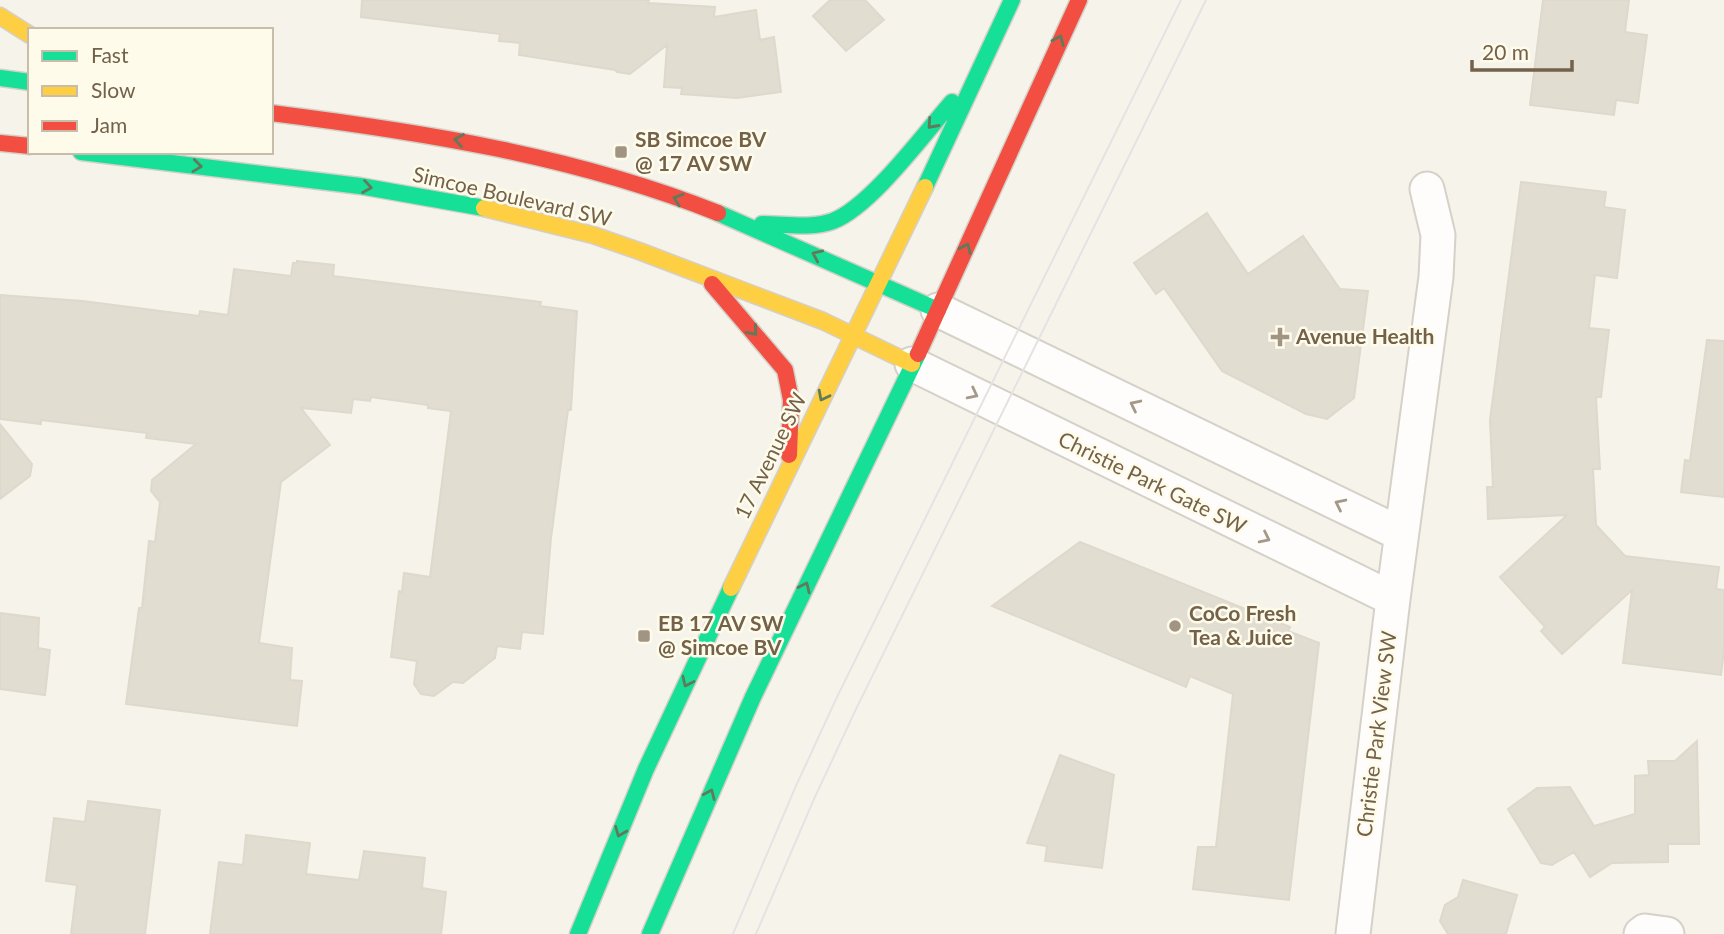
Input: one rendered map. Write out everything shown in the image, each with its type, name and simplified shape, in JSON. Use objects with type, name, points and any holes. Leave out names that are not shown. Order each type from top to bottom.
[{"type":"main road","name":"17 Avenue SW","points":[[578,934],[646,769],[1012,0]]},
{"type":"main road","points":[[650,934],[681,856],[760,682],[938,310],[1079,0]]},
{"type":"main road","points":[[0,16],[28,34]]},
{"type":"main road","points":[[743,222],[808,225],[832,221],[856,207],[874,191],[978,73]]},
{"type":"main road","points":[[0,78],[28,82]]},
{"type":"main road","name":"Simcoe Boulevard SW","points":[[273,113],[485,144],[624,180],[743,222],[938,310]]},
{"type":"main road","points":[[0,143],[28,146]]},
{"type":"main road","name":"Simcoe Boulevard SW","points":[[98,154],[348,184],[462,202],[593,235],[823,321],[912,364]]},
{"type":"main road","points":[[708,279],[785,370],[790,400],[789,465]]},
{"type":"street","name":"Christie Park View SW","points":[[1353,934],[1401,534],[1436,277],[1438,235],[1427,190]]},
{"type":"street","points":[[938,310],[1401,534]]},
{"type":"street","name":"Christie Park Gate SW","points":[[912,364],[1393,600]]},
{"type":"street","points":[[1641,934],[1645,931],[1667,934]]},
{"type":"building","points":[[362,0],[649,0],[648,3],[715,7],[714,17],[756,10],[760,40],[774,37],[781,92],[737,98],[681,94],[682,88],[664,87],[667,45],[630,74],[519,55],[520,43],[499,41],[500,34],[361,17]]},
{"type":"building","points":[[830,0],[865,0],[884,20],[846,51],[813,16]]},
{"type":"building","points":[[1543,0],[1629,0],[1625,32],[1647,35],[1638,103],[1616,100],[1614,115],[1530,105]]},
{"type":"building","points":[[1521,182],[1606,192],[1604,207],[1625,210],[1617,278],[1595,275],[1589,328],[1609,330],[1601,397],[1596,397],[1600,469],[1593,469],[1596,525],[1625,556],[1719,567],[1716,589],[1724,590],[1724,650],[1721,675],[1623,663],[1632,590],[1562,654],[1541,631],[1545,627],[1500,577],[1567,515],[1488,519],[1487,487],[1493,487],[1490,420]]},
{"type":"building","name":"Avenue Health","points":[[1207,213],[1248,274],[1303,236],[1340,289],[1368,291],[1354,398],[1327,419],[1306,414],[1222,371],[1164,288],[1156,294],[1134,263]]},
{"type":"building","points":[[297,261],[334,265],[333,276],[541,302],[540,306],[577,311],[571,410],[568,410],[551,538],[543,634],[522,632],[520,649],[497,646],[495,658],[463,683],[453,682],[434,696],[421,694],[414,684],[417,661],[391,657],[399,591],[402,592],[404,573],[430,577],[451,411],[371,397],[370,401],[353,399],[351,413],[301,408],[330,445],[281,482],[259,643],[292,648],[290,680],[302,681],[297,726],[126,704],[139,608],[142,608],[149,541],[155,542],[160,502],[151,491],[152,480],[196,444],[146,438],[147,433],[41,420],[41,424],[0,419],[0,295],[83,301],[199,316],[200,311],[228,315],[234,269],[291,276],[293,263]]},
{"type":"building","points":[[1707,340],[1724,341],[1724,497],[1681,492],[1685,460],[1690,461]]},
{"type":"building","points":[[0,424],[32,464],[30,476],[0,499]]},
{"type":"building","points":[[1080,542],[1290,627],[1288,631],[1319,643],[1289,900],[1193,889],[1198,847],[1216,847],[1233,694],[1190,676],[1186,687],[992,606]]},
{"type":"building","points":[[0,613],[39,618],[38,648],[50,650],[45,695],[0,689]]},
{"type":"building","points":[[1697,741],[1699,844],[1668,844],[1668,862],[1612,863],[1590,877],[1574,852],[1552,865],[1541,863],[1508,809],[1537,788],[1570,787],[1594,826],[1635,814],[1635,776],[1649,775],[1648,761],[1675,761]]},
{"type":"building","points":[[1060,755],[1114,775],[1102,868],[1045,861],[1047,846],[1027,843]]},
{"type":"building","points":[[88,801],[160,810],[145,934],[71,934],[77,885],[46,881],[54,818],[85,822]]},
{"type":"building","points":[[246,835],[310,843],[306,874],[359,880],[364,851],[425,858],[422,888],[446,892],[441,934],[210,934],[219,862],[243,865]]},
{"type":"building","points":[[1463,880],[1517,895],[1506,934],[1448,934],[1440,921],[1445,905],[1458,897]]},
{"type":"tram line","points":[[733,934],[837,697],[1181,0]]},
{"type":"tram line","points":[[756,934],[857,707],[1206,0]]},
{"type":"traffic: fast","points":[[925,187],[1012,0]]},
{"type":"traffic: fast","points":[[0,78],[28,82]]},
{"type":"traffic: fast","points":[[762,224],[816,225],[833,221],[848,213],[864,201],[896,168],[952,102]]},
{"type":"traffic: fast","points":[[97,154],[360,186],[484,208]]},
{"type":"traffic: fast","points":[[718,213],[938,310]]},
{"type":"traffic: fast","points":[[650,934],[753,697],[918,354]]},
{"type":"traffic: fast","points":[[578,934],[646,769],[731,588]]},
{"type":"traffic: slow","points":[[0,16],[28,34]]},
{"type":"traffic: slow","points":[[731,588],[925,187]]},
{"type":"traffic: slow","points":[[484,208],[593,235],[639,251],[823,321],[912,364]]},
{"type":"traffic: jam","points":[[918,354],[1079,0]]},
{"type":"traffic: jam","points":[[273,113],[442,138],[554,161],[664,193],[718,213]]},
{"type":"traffic: jam","points":[[0,143],[28,146]]},
{"type":"traffic: jam","points":[[712,284],[785,370],[791,400],[789,455]]},
{"type":"place","name":"SB Simcoe BV @ 17 AV SW","points":[[621,152]]},
{"type":"place","name":"Avenue Health","points":[[1280,337]]},
{"type":"place","name":"CoCo Fresh Tea & Juice","points":[[1175,626]]},
{"type":"place","name":"EB 17 AV SW @ Simcoe BV","points":[[644,636]]}]
